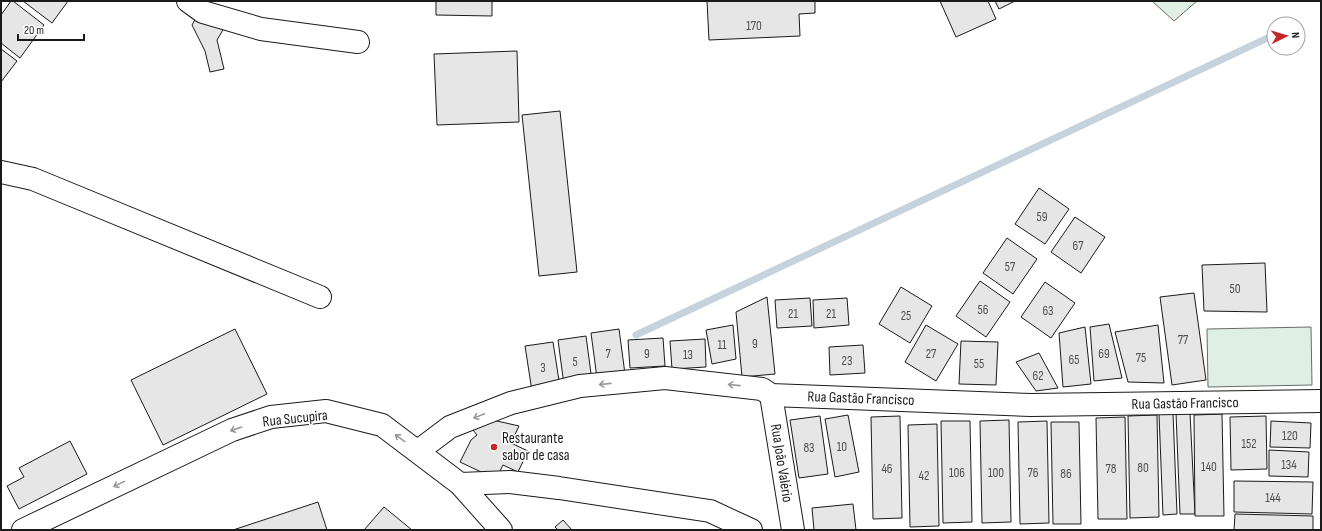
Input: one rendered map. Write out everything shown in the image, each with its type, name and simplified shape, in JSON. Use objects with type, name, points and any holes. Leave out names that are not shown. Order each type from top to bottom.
[{"type":"street","points":[[188,1],[203,12],[261,29],[358,42]]},
{"type":"street","points":[[1,172],[33,179],[320,297]]},
{"type":"street","name":"Rua Gastão Francisco","points":[[418,451],[450,427],[511,403],[580,386],[665,378],[762,389],[771,395],[1031,405],[1321,401]]},
{"type":"street","name":"Rua João Valério","points":[[771,395],[793,530]]},
{"type":"street","name":"Rua Sucupira","points":[[23,530],[232,430],[270,417],[326,412],[382,425],[460,484],[501,530]]},
{"type":"street","points":[[460,484],[510,482],[567,489],[710,511],[751,530]]},
{"type":"green space","points":[[1152,1],[1197,1],[1174,21]]},
{"type":"green space","points":[[1311,327],[1312,385],[1208,387],[1207,329]]},
{"type":"building","points":[[11,1],[44,25],[20,58],[1,43],[1,15]]},
{"type":"building","points":[[23,1],[68,1],[52,23]]},
{"type":"building","points":[[436,1],[492,1],[492,16],[436,15]]},
{"type":"building","points":[[707,1],[815,1],[815,13],[799,14],[800,36],[709,40]]},
{"type":"building","points":[[940,1],[988,1],[996,19],[956,37]]},
{"type":"building","points":[[995,1],[1015,1],[999,9]]},
{"type":"building","points":[[198,14],[224,28],[217,40],[224,69],[210,72],[205,51],[192,25]]},
{"type":"building","points":[[1,49],[17,61],[1,82]]},
{"type":"building","points":[[517,51],[519,122],[437,125],[434,54]]},
{"type":"building","points":[[560,111],[577,272],[539,276],[522,115]]},
{"type":"building","points":[[1039,188],[1069,209],[1045,244],[1015,224]]},
{"type":"building","points":[[1075,217],[1105,237],[1081,273],[1051,252]]},
{"type":"building","points":[[1007,238],[1037,259],[1013,294],[983,273]]},
{"type":"building","points":[[1265,263],[1267,312],[1204,311],[1202,265]]},
{"type":"building","points":[[980,281],[1010,302],[986,337],[956,316]]},
{"type":"building","points":[[1045,282],[1075,303],[1051,338],[1021,317]]},
{"type":"building","points":[[901,287],[932,306],[910,343],[879,324]]},
{"type":"building","points":[[1194,293],[1206,380],[1172,385],[1160,297]]},
{"type":"building","points":[[767,297],[775,374],[742,377],[736,312]]},
{"type":"building","points":[[810,298],[812,326],[777,328],[775,300]]},
{"type":"building","points":[[847,298],[849,325],[814,328],[813,300]]},
{"type":"building","points":[[1109,324],[1122,378],[1094,381],[1090,327]]},
{"type":"building","points":[[733,325],[736,359],[712,364],[706,330]]},
{"type":"building","points":[[926,325],[958,344],[936,381],[905,362]]},
{"type":"building","points":[[1158,325],[1164,383],[1128,382],[1115,332]]},
{"type":"building","points":[[1085,327],[1091,384],[1063,387],[1059,333]]},
{"type":"building","points":[[235,329],[267,394],[163,445],[131,380]]},
{"type":"building","points":[[619,329],[625,374],[597,378],[591,333]]},
{"type":"building","points":[[586,336],[592,381],[564,385],[558,340]]},
{"type":"building","points":[[663,338],[665,366],[630,368],[628,340]]},
{"type":"building","points":[[705,339],[706,367],[672,369],[670,341]]},
{"type":"building","points":[[961,341],[998,342],[996,385],[959,384]]},
{"type":"building","points":[[553,342],[560,387],[532,391],[525,346]]},
{"type":"building","points":[[863,345],[865,373],[830,375],[829,347]]},
{"type":"building","points":[[1039,353],[1058,388],[1036,391],[1016,362]]},
{"type":"building","points":[[1173,413],[1177,514],[1163,515],[1159,414]]},
{"type":"building","points":[[1176,413],[1190,413],[1195,514],[1180,514]]},
{"type":"building","points":[[1222,414],[1224,516],[1195,516],[1194,415]]},
{"type":"building","points":[[848,415],[859,472],[835,477],[825,419]]},
{"type":"building","points":[[1157,415],[1159,517],[1130,518],[1128,416]]},
{"type":"building","points":[[820,416],[828,474],[799,478],[790,420]]},
{"type":"building","points":[[900,416],[902,518],[873,519],[871,417]]},
{"type":"building","points":[[1266,416],[1267,469],[1231,470],[1230,417]]},
{"type":"building","points":[[1125,417],[1127,519],[1098,519],[1096,418]]},
{"type":"building","points":[[1009,420],[1011,522],[982,523],[980,421]]},
{"type":"building","name":"Restaurante sabor de casa","points":[[497,421],[519,426],[511,443],[528,451],[518,472],[503,465],[496,479],[460,462],[471,440],[477,435],[469,425]]},
{"type":"building","points":[[941,421],[970,421],[972,522],[943,523]]},
{"type":"building","points":[[1047,421],[1049,523],[1020,524],[1018,422]]},
{"type":"building","points":[[1271,421],[1311,423],[1310,448],[1270,447]]},
{"type":"building","points":[[1051,422],[1079,422],[1081,524],[1053,524]]},
{"type":"building","points":[[937,424],[939,526],[910,527],[908,425]]},
{"type":"building","points":[[70,441],[87,474],[19,509],[7,486],[24,477],[19,468]]},
{"type":"building","points":[[1269,450],[1309,452],[1308,477],[1269,476]]},
{"type":"building","points":[[1234,481],[1313,482],[1312,514],[1234,512]]},
{"type":"building","points":[[318,502],[327,530],[233,530]]},
{"type":"building","points":[[853,504],[856,530],[814,530],[812,508]]},
{"type":"building","points":[[384,507],[412,530],[364,530]]},
{"type":"building","points":[[1235,514],[1313,516],[1313,530],[1234,530]]},
{"type":"building","points":[[563,520],[572,530],[558,530],[555,527]]},
{"type":"waterway","points":[[636,335],[1266,39]]},
{"type":"place","name":"Restaurante sabor de casa","points":[[494,447]]}]
